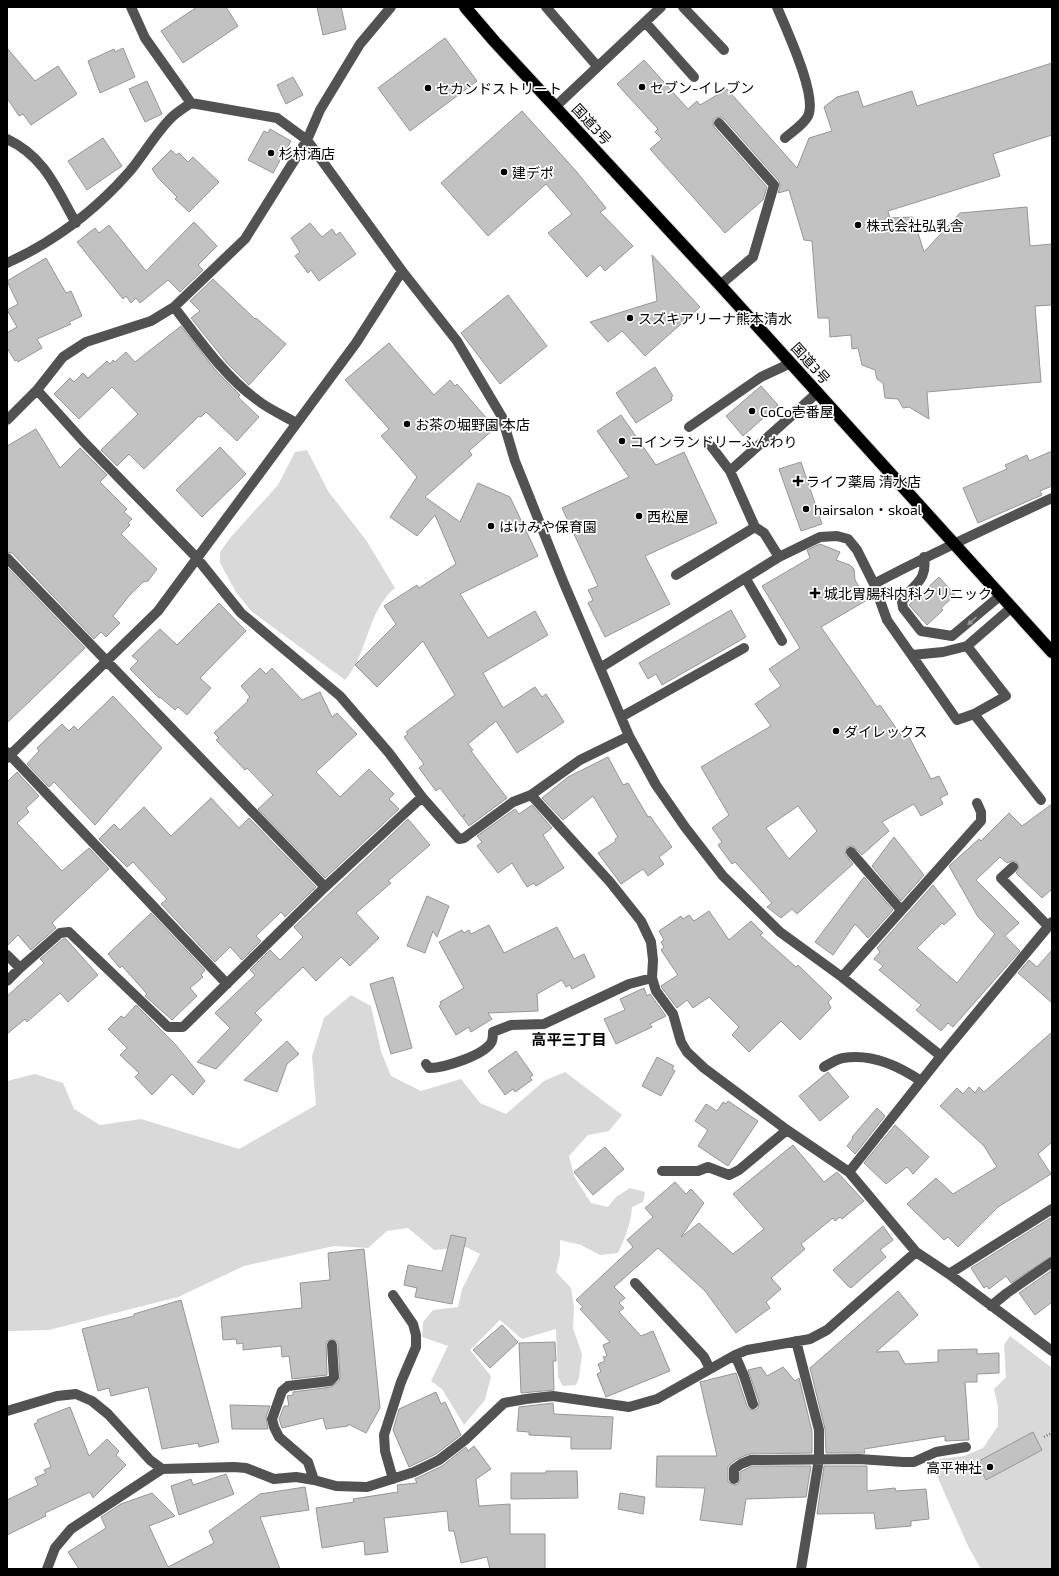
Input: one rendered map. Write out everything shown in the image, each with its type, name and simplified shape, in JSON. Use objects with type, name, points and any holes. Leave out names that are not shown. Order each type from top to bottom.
[{"type":"highway","name":"国道3号","points":[[465,7],[555,107],[818,392],[1052,652]]},
{"type":"street","points":[[131,7],[145,38],[191,103],[277,118],[307,140],[402,271],[457,341],[502,417],[515,461],[629,736],[656,785],[685,828],[723,876],[780,932],[842,977],[941,1056]]},
{"type":"street","points":[[7,420],[37,390],[63,357],[86,342],[152,321],[174,307],[245,239],[307,140],[320,110],[360,44],[391,7]]},
{"type":"street","points":[[546,7],[597,66]]},
{"type":"street","points":[[555,107],[661,7]]},
{"type":"street","points":[[684,7],[724,50]]},
{"type":"street","points":[[777,7],[809,89],[810,108],[807,117],[785,138]]},
{"type":"street","points":[[645,22],[694,77]]},
{"type":"street","points":[[7,263],[26,254],[76,223],[101,202],[130,170],[171,118],[191,103]]},
{"type":"street","points":[[720,123],[774,185],[753,257],[720,285]]},
{"type":"street","points":[[7,139],[35,156],[51,178],[76,223]]},
{"type":"street","points":[[227,984],[8,755],[107,662],[158,611],[196,557],[356,343],[402,271]]},
{"type":"street","points":[[174,307],[205,347],[236,383],[257,400],[296,423]]},
{"type":"street","points":[[689,427],[761,377],[791,363]]},
{"type":"street","points":[[37,390],[83,441],[196,557],[241,613],[340,696],[389,753],[422,797],[459,839],[464,838],[514,802],[531,796],[580,760],[629,736]]},
{"type":"street","points":[[730,471],[818,392]]},
{"type":"street","points":[[711,446],[730,471],[755,527],[764,533],[779,557]]},
{"type":"street","points":[[874,584],[954,542],[978,533],[1052,498]]},
{"type":"street","points":[[676,575],[755,527]]},
{"type":"street","points":[[600,668],[779,557],[820,537],[836,536],[848,539],[857,550],[874,584],[888,620],[957,720],[974,714],[1006,696],[967,646]]},
{"type":"street","points":[[924,557],[924,573],[913,590],[902,602],[903,608],[921,631],[952,636],[1001,595]]},
{"type":"street","points":[[7,558],[325,887]]},
{"type":"street","points":[[746,578],[782,641]]},
{"type":"street","points":[[912,655],[943,652],[967,646],[1012,608]]},
{"type":"street","points":[[621,717],[744,648]]},
{"type":"street","points":[[974,714],[1041,800]]},
{"type":"street","points":[[531,796],[610,882],[641,921],[651,942],[653,960],[652,978],[656,991],[672,1014],[681,1042],[687,1052],[704,1068],[787,1130],[849,1172],[916,1252],[949,1274],[1052,1351]]},
{"type":"street","points":[[7,981],[60,933],[69,932],[168,1027],[182,1027],[325,887],[422,797]]},
{"type":"street","points":[[842,977],[981,821],[982,812],[977,803]]},
{"type":"street","points":[[851,852],[901,910]]},
{"type":"street","points":[[849,1172],[941,1056],[1050,924],[1001,878],[1012,867]]},
{"type":"street","points":[[7,955],[20,968]]},
{"type":"street","points":[[426,1064],[429,1068],[438,1068],[477,1054],[492,1042],[494,1032],[511,1025],[544,1024],[629,984],[652,978]]},
{"type":"street","points":[[824,1067],[842,1058],[861,1057],[885,1062],[904,1070],[921,1081]]},
{"type":"street","points":[[662,1171],[698,1171],[708,1167],[729,1175],[739,1170],[787,1130]]},
{"type":"street","points":[[949,1274],[1052,1209]]},
{"type":"street","points":[[47,1569],[55,1548],[71,1529],[162,1469],[246,1468],[274,1479],[296,1477],[336,1486],[352,1488],[367,1487],[393,1479],[439,1460],[465,1440],[504,1403],[526,1398],[553,1396],[630,1407],[657,1399],[735,1355],[747,1350],[810,1339],[827,1330],[916,1252]]},
{"type":"street","points":[[991,1306],[1052,1262]]},
{"type":"street","points":[[634,1283],[704,1357],[710,1369]]},
{"type":"street","points":[[393,1295],[413,1324],[416,1335],[416,1347],[401,1382],[384,1436],[393,1479]]},
{"type":"street","points":[[796,1341],[819,1430],[819,1459],[801,1569]]},
{"type":"street","points":[[314,1480],[308,1462],[279,1437],[272,1419],[282,1391],[288,1386],[330,1380],[334,1377],[332,1345]]},
{"type":"street","points":[[735,1355],[744,1376],[753,1404]]},
{"type":"street","points":[[7,1411],[57,1396],[76,1394],[92,1401],[150,1460],[162,1469]]},
{"type":"street","points":[[734,1480],[734,1469],[751,1460],[819,1459],[914,1462],[936,1452],[966,1447]]},
{"type":"path","points":[[1044,1437],[1052,1433]]},
{"type":"shaded area","points":[[307,450],[328,491],[366,540],[395,588],[386,597],[379,608],[359,658],[353,670],[345,680],[251,611],[236,592],[220,563],[220,552],[230,538],[278,485],[295,452]]},
{"type":"shaded area","points":[[351,995],[371,1006],[381,1051],[391,1076],[421,1091],[461,1079],[480,1103],[506,1114],[544,1081],[565,1072],[622,1115],[609,1131],[588,1135],[569,1156],[574,1176],[591,1203],[608,1207],[616,1197],[630,1188],[645,1192],[643,1202],[632,1207],[627,1231],[618,1253],[600,1255],[581,1245],[560,1240],[560,1255],[556,1272],[571,1288],[574,1307],[573,1328],[582,1354],[579,1378],[576,1385],[563,1386],[558,1377],[556,1329],[522,1339],[500,1320],[470,1350],[491,1376],[485,1400],[464,1425],[442,1389],[431,1381],[448,1346],[422,1337],[423,1322],[433,1310],[458,1307],[462,1289],[480,1254],[466,1247],[434,1250],[408,1228],[387,1231],[368,1248],[334,1246],[244,1266],[178,1297],[49,1330],[7,1331],[7,1081],[35,1074],[63,1083],[74,1109],[100,1125],[141,1119],[239,1149],[316,1105],[312,1056],[324,1018]]},
{"type":"shaded area","points":[[1010,1336],[1052,1368],[1052,1569],[981,1569],[969,1548],[933,1467],[940,1459],[964,1456],[983,1448],[998,1426],[998,1407],[994,1389],[1006,1377],[1004,1345]]},
{"type":"building","points":[[197,7],[226,7],[238,26],[183,63],[161,31]]},
{"type":"building","points":[[317,7],[341,7],[346,29],[323,35]]},
{"type":"building","points":[[445,38],[477,81],[410,131],[378,88]]},
{"type":"building","points":[[7,48],[35,81],[58,66],[77,94],[31,125],[23,114],[19,116],[7,98]]},
{"type":"building","points":[[123,48],[135,77],[100,93],[88,61],[114,49],[115,52]]},
{"type":"building","name":"株式会社弘乳舎","points":[[644,60],[688,109],[697,101],[700,105],[727,89],[797,168],[809,138],[832,131],[824,107],[837,97],[858,91],[863,107],[912,91],[917,106],[1052,63],[1052,135],[993,154],[1000,176],[888,211],[890,218],[913,217],[924,252],[960,213],[1027,207],[1030,246],[1052,244],[1052,305],[1035,306],[1041,382],[927,392],[929,419],[909,407],[903,408],[898,399],[885,398],[883,383],[877,379],[875,370],[862,365],[858,348],[852,349],[851,335],[830,337],[829,318],[818,318],[812,241],[804,240],[789,190],[778,193],[780,186],[779,181],[724,119],[721,117],[715,118],[713,121],[714,127],[767,187],[763,200],[725,233],[650,149],[662,139],[655,132],[658,129],[617,84]]},
{"type":"building","points":[[293,77],[303,95],[286,104],[277,85]]},
{"type":"building","points":[[147,81],[162,114],[145,122],[129,89]]},
{"type":"building","points":[[522,111],[576,171],[606,208],[600,212],[633,246],[605,271],[600,265],[587,277],[548,233],[572,214],[546,184],[488,236],[441,183]]},
{"type":"building","name":"杉村酒店","points":[[270,129],[291,141],[273,173],[248,160],[264,131],[268,133]]},
{"type":"building","points":[[103,138],[122,166],[87,190],[68,161]]},
{"type":"building","points":[[171,150],[176,155],[179,153],[188,162],[193,157],[219,182],[189,212],[175,199],[177,197],[158,178],[152,169]]},
{"type":"building","points":[[194,222],[217,246],[198,265],[203,270],[180,292],[168,280],[140,303],[136,298],[131,303],[126,296],[123,299],[77,242],[95,228],[99,233],[109,225],[146,271]]},
{"type":"building","points":[[310,223],[322,237],[332,229],[336,235],[340,232],[356,254],[319,281],[311,270],[308,273],[295,256],[300,252],[291,238]]},
{"type":"building","points":[[652,255],[700,307],[645,356],[622,331],[608,342],[590,322],[657,301]]},
{"type":"building","points":[[46,258],[66,293],[71,291],[82,316],[69,322],[71,324],[37,339],[42,348],[18,362],[17,360],[15,361],[7,348],[7,333],[17,327],[7,310],[18,304],[7,281]]},
{"type":"building","points":[[213,279],[255,319],[256,318],[286,344],[249,385],[227,363],[191,318],[200,311],[190,301]]},
{"type":"building","points":[[508,295],[547,346],[500,384],[461,333]]},
{"type":"building","points":[[181,326],[217,372],[240,395],[238,397],[259,417],[237,441],[206,412],[201,417],[199,416],[144,469],[129,454],[117,466],[101,450],[138,414],[112,387],[79,419],[54,394],[70,378],[74,382],[83,373],[88,378],[107,361],[110,364],[113,360],[115,362],[126,352],[135,362]]},
{"type":"building","points":[[389,343],[434,395],[450,380],[455,386],[457,384],[495,428],[469,451],[472,455],[425,497],[460,522],[478,483],[510,497],[538,556],[460,594],[488,638],[535,611],[548,635],[483,673],[503,708],[535,687],[542,697],[546,694],[564,722],[517,753],[496,721],[468,744],[473,750],[471,751],[507,798],[469,826],[463,818],[465,814],[462,817],[440,788],[436,791],[419,768],[424,764],[404,737],[408,734],[406,732],[455,695],[423,641],[377,687],[355,665],[396,624],[384,606],[417,585],[419,588],[456,564],[435,515],[417,536],[390,517],[417,477],[381,436],[389,429],[345,380]]},
{"type":"building","points":[[655,367],[673,396],[671,397],[672,400],[636,423],[616,393]]},
{"type":"building","name":"CoCo壱番屋","points":[[761,386],[778,405],[743,436],[726,416]]},
{"type":"building","name":"西松屋","points":[[621,415],[656,465],[684,452],[717,523],[645,556],[670,604],[605,637],[588,603],[593,600],[588,590],[598,586],[562,508],[629,477],[597,431]]},
{"type":"building","points":[[36,429],[60,468],[80,448],[107,475],[100,482],[127,509],[124,512],[132,519],[128,523],[130,525],[121,534],[157,569],[148,581],[143,582],[129,596],[113,616],[120,623],[106,637],[101,632],[94,639],[12,553],[7,552],[7,446]]},
{"type":"building","points":[[220,447],[246,474],[202,517],[176,490]]},
{"type":"building","points":[[1052,451],[1052,486],[1040,491],[1042,495],[978,523],[963,488],[1007,469],[1005,465],[1027,455],[1029,461]]},
{"type":"building","points":[[801,462],[822,524],[801,531],[779,469]]},
{"type":"building","points":[[820,544],[840,552],[836,560],[850,565],[854,569],[855,580],[867,600],[821,627],[877,707],[880,705],[903,738],[908,735],[931,779],[939,776],[948,794],[940,798],[943,804],[921,816],[914,804],[882,822],[889,831],[862,855],[853,846],[847,847],[845,854],[853,864],[797,914],[792,909],[781,918],[767,907],[772,903],[735,862],[732,864],[718,845],[722,842],[712,828],[729,815],[701,767],[771,726],[755,704],[781,686],[769,669],[800,648],[762,586],[810,558],[807,550]],"holes":[[[798,806],[817,831],[789,859],[766,828]]]},
{"type":"building","points":[[7,567],[85,648],[7,723]]},
{"type":"building","points":[[939,577],[955,595],[941,608],[943,610],[927,625],[909,605]]},
{"type":"building","points":[[219,603],[246,631],[200,678],[211,688],[187,715],[178,707],[175,710],[160,697],[159,698],[130,669],[138,661],[132,656],[160,629],[177,645]]},
{"type":"building","points":[[731,610],[746,637],[662,685],[656,674],[648,679],[639,663]]},
{"type":"building","points":[[260,668],[266,674],[272,668],[302,700],[320,692],[332,717],[337,713],[357,734],[316,772],[340,797],[369,769],[394,794],[389,799],[399,809],[325,878],[258,809],[273,795],[247,768],[245,770],[216,740],[219,738],[214,733],[248,701],[247,700],[250,697],[241,686]]},
{"type":"building","points":[[113,696],[162,748],[95,825],[54,782],[49,787],[27,764],[39,751],[37,748],[62,724],[69,731],[74,726],[78,730]]},
{"type":"building","points":[[608,757],[623,785],[628,783],[648,817],[650,816],[672,847],[659,857],[664,864],[648,876],[643,869],[621,884],[598,853],[616,841],[615,839],[618,837],[593,796],[563,820],[542,798],[568,777]]},
{"type":"building","points":[[17,772],[39,796],[26,808],[29,812],[17,823],[62,871],[89,848],[109,869],[52,923],[56,928],[31,950],[18,935],[7,946],[7,782]]},
{"type":"building","points":[[211,798],[239,828],[249,818],[316,887],[285,917],[281,912],[256,936],[261,941],[242,960],[230,947],[215,962],[161,904],[167,899],[133,862],[127,867],[99,839],[114,824],[120,830],[144,807],[171,836]]},
{"type":"building","points":[[1052,804],[1052,889],[1042,898],[1016,873],[1019,869],[1017,862],[1012,861],[1007,863],[1000,857],[976,880],[1019,923],[1005,936],[1020,951],[953,1027],[948,1023],[941,1031],[916,1010],[921,1005],[879,970],[883,966],[874,959],[880,952],[877,948],[933,885],[956,914],[944,925],[942,923],[917,948],[957,983],[995,934],[978,917],[949,866],[979,839],[981,841],[1009,813],[1022,826]]},
{"type":"building","points":[[532,805],[552,828],[543,835],[564,868],[536,886],[534,883],[527,887],[512,863],[498,873],[477,846],[482,842],[477,836],[515,809],[519,814]]},
{"type":"building","points":[[408,819],[430,845],[388,881],[391,883],[356,913],[379,938],[350,966],[341,957],[316,981],[303,967],[255,1013],[262,1020],[216,1069],[197,1062],[230,1028],[215,1013],[255,975],[250,970],[270,950],[280,960],[303,937],[294,927]]},
{"type":"building","points":[[894,837],[924,875],[901,901],[872,866]]},
{"type":"building","points":[[864,877],[893,910],[868,938],[855,924],[833,955],[815,942]]},
{"type":"building","points":[[427,896],[449,906],[437,937],[433,931],[425,953],[407,946]]},
{"type":"building","points":[[709,911],[729,940],[751,921],[763,933],[760,935],[796,967],[798,965],[832,998],[828,1002],[831,1008],[800,1040],[781,1021],[749,1052],[732,1035],[739,1027],[709,997],[693,1008],[687,1000],[677,1008],[662,988],[661,986],[678,975],[661,950],[664,947],[661,942],[664,940],[659,931],[681,916],[683,919],[689,915],[694,921]]},
{"type":"building","points":[[151,913],[205,970],[201,975],[203,977],[190,988],[197,996],[172,1020],[145,996],[147,994],[122,966],[120,968],[108,954]]},
{"type":"building","points":[[489,925],[504,953],[557,927],[574,959],[584,954],[595,977],[572,989],[570,985],[566,987],[562,980],[537,994],[538,1011],[488,1013],[492,1019],[471,1032],[469,1027],[456,1035],[439,1006],[441,1004],[440,1002],[464,988],[439,942],[462,930],[464,933],[469,930],[471,934]]},
{"type":"building","points":[[63,939],[66,939],[98,975],[68,1002],[60,993],[27,1022],[25,1019],[7,1034],[7,996],[44,963],[40,959]]},
{"type":"building","points":[[1052,950],[1052,1003],[1018,973],[1029,960],[1037,967]]},
{"type":"building","points":[[393,977],[412,1048],[391,1054],[370,984]]},
{"type":"building","points":[[644,988],[647,996],[650,994],[666,1016],[650,1024],[652,1027],[616,1044],[604,1019],[625,1010],[620,999]]},
{"type":"building","points":[[136,1005],[175,1044],[205,1081],[193,1095],[172,1074],[152,1095],[135,1077],[139,1073],[120,1055],[127,1048],[108,1029],[121,1016],[124,1018]]},
{"type":"building","points":[[1052,1032],[1052,1142],[1038,1154],[1051,1174],[998,1207],[958,1247],[948,1237],[944,1240],[907,1204],[936,1178],[953,1194],[997,1167],[984,1146],[940,1106],[957,1088],[963,1094],[969,1087],[975,1093],[979,1087],[984,1092]]},
{"type":"building","points":[[287,1041],[299,1054],[287,1064],[277,1092],[244,1080]]},
{"type":"building","points":[[516,1051],[533,1075],[530,1077],[532,1080],[515,1092],[513,1089],[505,1095],[488,1071]]},
{"type":"building","points":[[657,1057],[674,1066],[672,1069],[675,1071],[661,1096],[642,1086]]},
{"type":"building","points":[[828,1072],[849,1097],[820,1121],[799,1096]]},
{"type":"building","points":[[728,1101],[758,1121],[728,1166],[698,1146],[708,1130],[695,1121],[706,1104],[717,1111],[723,1102],[726,1104]]},
{"type":"building","points":[[877,1108],[885,1116],[855,1154],[847,1146],[853,1138],[852,1137]]},
{"type":"building","points":[[895,1125],[929,1157],[913,1174],[907,1167],[886,1184],[864,1163]]},
{"type":"building","points":[[793,1145],[824,1182],[837,1172],[864,1201],[842,1219],[840,1217],[835,1221],[833,1218],[801,1244],[805,1249],[771,1278],[781,1289],[766,1302],[770,1308],[736,1333],[705,1291],[658,1248],[614,1287],[625,1298],[619,1303],[624,1308],[619,1312],[641,1336],[653,1331],[670,1371],[606,1397],[597,1374],[601,1372],[598,1364],[605,1361],[603,1357],[607,1356],[603,1345],[610,1342],[580,1309],[583,1307],[576,1300],[633,1247],[627,1240],[653,1217],[645,1208],[675,1182],[686,1194],[691,1189],[704,1203],[681,1237],[699,1223],[733,1254],[764,1229],[733,1194]]},
{"type":"building","points":[[605,1147],[624,1169],[593,1195],[574,1172]]},
{"type":"building","points":[[1052,1217],[1052,1256],[1011,1283],[1006,1276],[989,1289],[987,1286],[984,1288],[971,1268]]},
{"type":"building","points":[[883,1226],[893,1240],[880,1250],[886,1257],[851,1288],[833,1270]]},
{"type":"building","points":[[451,1235],[466,1238],[452,1304],[415,1297],[417,1288],[404,1285],[408,1265],[442,1271]]},
{"type":"building","points":[[364,1249],[380,1408],[366,1433],[348,1424],[348,1426],[326,1429],[323,1418],[282,1428],[279,1419],[284,1406],[289,1406],[287,1396],[293,1395],[293,1392],[331,1387],[339,1381],[338,1342],[332,1339],[326,1342],[327,1375],[292,1379],[289,1356],[282,1357],[281,1346],[243,1350],[243,1343],[237,1344],[236,1339],[223,1340],[221,1317],[302,1308],[300,1283],[330,1280],[328,1253]]},
{"type":"building","points":[[1052,1270],[1052,1302],[1035,1315],[1019,1293]]},
{"type":"building","points":[[898,1291],[918,1315],[876,1352],[898,1351],[905,1364],[938,1362],[938,1350],[977,1349],[977,1354],[999,1353],[999,1373],[977,1374],[977,1382],[965,1382],[969,1440],[945,1441],[945,1436],[864,1449],[865,1453],[826,1453],[825,1429],[810,1368]]},
{"type":"building","points":[[181,1300],[219,1442],[199,1447],[198,1443],[162,1449],[148,1387],[111,1396],[109,1388],[98,1391],[82,1329],[134,1316],[134,1314]]},
{"type":"building","points":[[502,1325],[518,1342],[490,1368],[473,1350]]},
{"type":"building","points":[[555,1342],[556,1361],[553,1361],[554,1390],[521,1393],[519,1343]]},
{"type":"building","points":[[761,1367],[767,1376],[783,1367],[795,1381],[799,1378],[812,1431],[812,1453],[749,1454],[737,1459],[728,1466],[728,1482],[734,1485],[738,1484],[740,1472],[752,1466],[811,1466],[806,1497],[746,1499],[742,1525],[700,1520],[705,1488],[656,1487],[657,1456],[717,1456],[700,1382],[736,1373],[747,1406],[749,1409],[755,1410],[758,1408],[759,1402],[748,1370]]},
{"type":"building","points":[[436,1392],[441,1404],[445,1402],[461,1435],[436,1454],[409,1467],[393,1430],[399,1409]]},
{"type":"building","points":[[553,1403],[554,1414],[613,1417],[611,1449],[571,1449],[571,1437],[529,1435],[529,1432],[517,1431],[519,1407]]},
{"type":"building","points":[[230,1405],[270,1406],[266,1417],[268,1429],[232,1429]]},
{"type":"building","points":[[70,1407],[89,1456],[107,1439],[119,1451],[116,1455],[126,1465],[93,1498],[90,1492],[45,1513],[46,1516],[7,1535],[7,1500],[38,1485],[35,1478],[46,1473],[44,1470],[51,1467],[34,1424],[38,1422],[37,1420]]},
{"type":"building","points":[[1033,1432],[1042,1450],[986,1480],[977,1462]]},
{"type":"building","points":[[474,1446],[491,1469],[476,1479],[479,1506],[510,1504],[510,1534],[545,1534],[545,1569],[490,1569],[487,1557],[461,1563],[454,1531],[449,1531],[447,1511],[384,1518],[388,1552],[365,1555],[364,1541],[322,1548],[316,1508],[354,1502],[353,1499],[398,1492],[397,1485],[417,1483],[415,1479],[442,1466],[466,1447],[468,1451]]},
{"type":"building","points":[[824,1466],[867,1466],[867,1491],[895,1488],[896,1491],[926,1489],[929,1519],[911,1521],[911,1526],[876,1529],[874,1513],[817,1514]]},
{"type":"building","points":[[546,1471],[577,1471],[578,1498],[511,1499],[511,1473],[546,1473]]},
{"type":"building","points":[[226,1474],[234,1494],[179,1515],[171,1486],[191,1479],[193,1485]]},
{"type":"building","points":[[305,1487],[309,1510],[260,1517],[280,1569],[79,1569],[68,1552],[106,1528],[101,1517],[121,1504],[152,1493],[175,1516],[149,1526],[168,1567],[214,1543],[209,1531],[260,1494]]},
{"type":"building","points":[[620,1493],[645,1497],[643,1514],[618,1509]]},
{"type":"place","name":"セブン-イレブン","points":[[642,87]]},
{"type":"place","name":"セカンドストリート","points":[[428,88]]},
{"type":"place","name":"杉村酒店","points":[[271,153]]},
{"type":"place","name":"建デポ","points":[[504,172]]},
{"type":"place","name":"株式会社弘乳舎","points":[[858,225]]},
{"type":"place","name":"スズキアリーナ熊本清水","points":[[630,318]]},
{"type":"place","name":"CoCo壱番屋","points":[[752,411]]},
{"type":"place","name":"お茶の堀野園 本店","points":[[407,424]]},
{"type":"place","name":"コインランドリーふんわり","points":[[622,441]]},
{"type":"place","name":"ライフ薬局 清水店","points":[[798,481]]},
{"type":"place","name":"hairsalon・skoal","points":[[806,509]]},
{"type":"place","name":"西松屋","points":[[639,516]]},
{"type":"place","name":"はけみや保育園","points":[[491,526]]},
{"type":"place","name":"城北胃腸科内科クリニック","points":[[815,593]]},
{"type":"place","name":"ダイレックス","points":[[836,731]]},
{"type":"place","name":"高平神社","points":[[990,1467]]},
{"type":"district","name":"高平三丁目","points":[[569,1039]]}]
